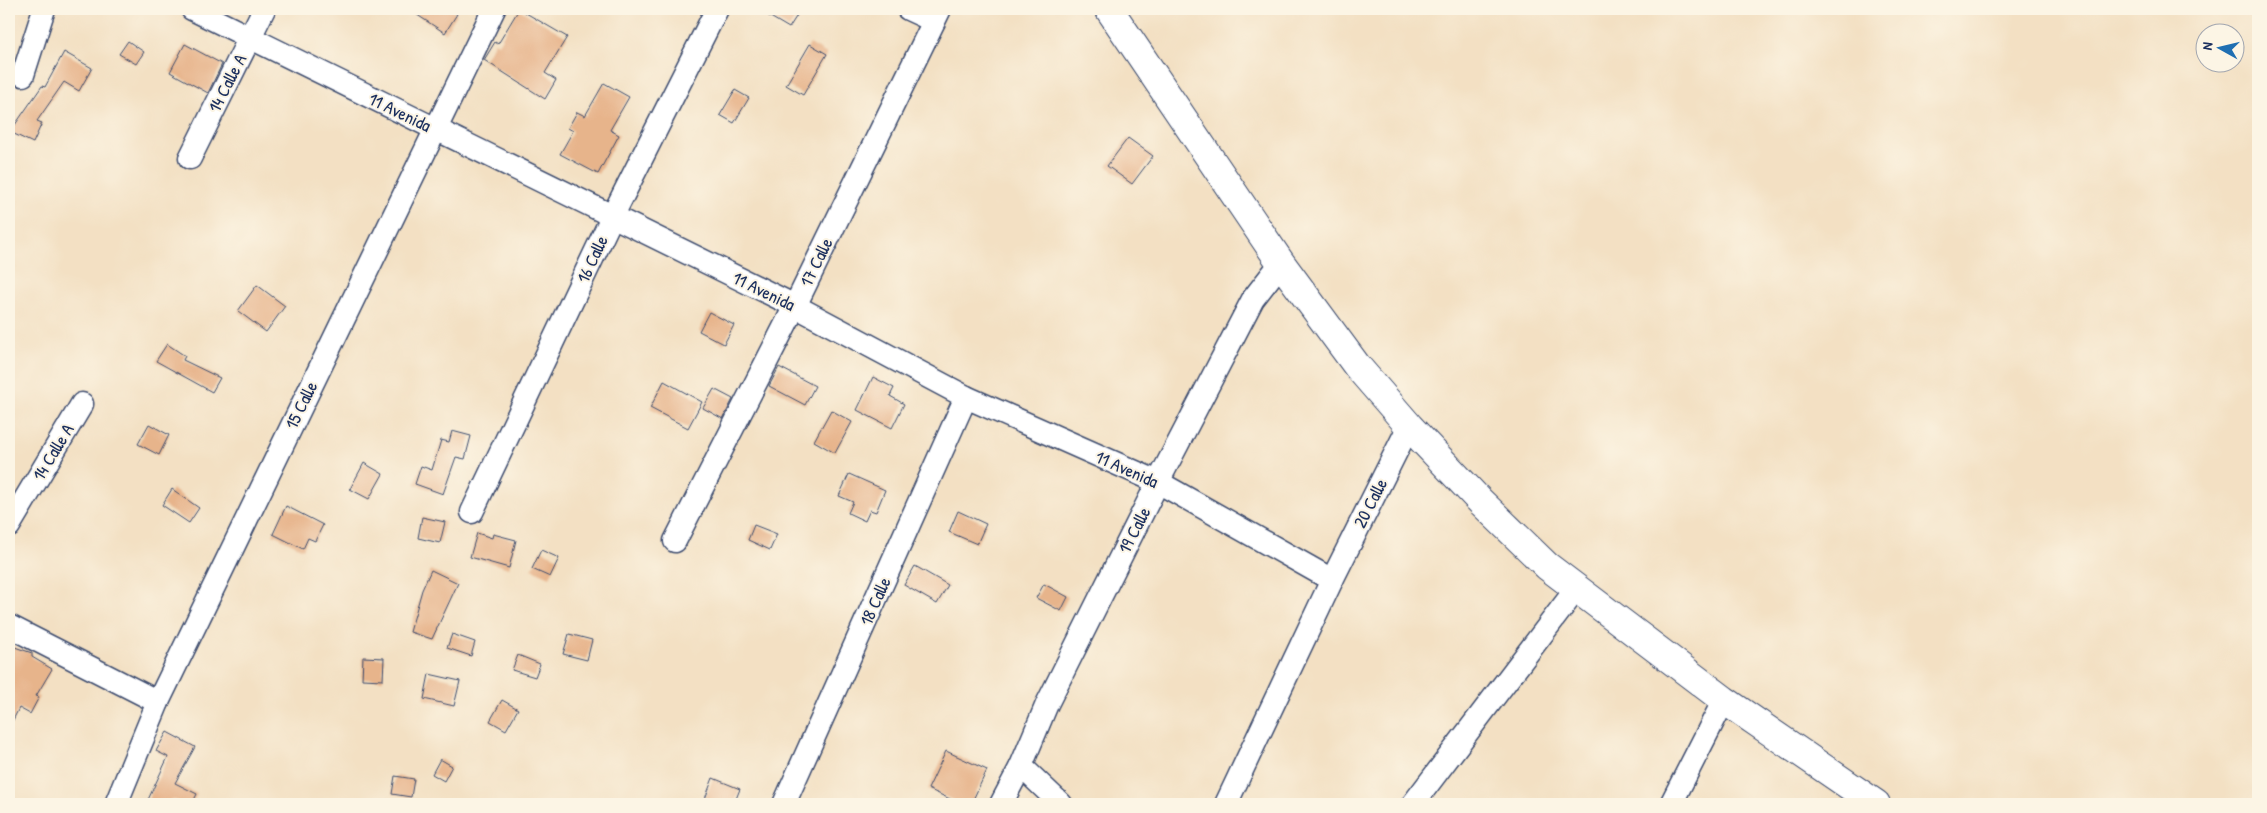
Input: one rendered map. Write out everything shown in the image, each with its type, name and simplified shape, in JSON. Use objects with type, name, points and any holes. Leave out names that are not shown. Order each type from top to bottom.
[{"type":"main road","points":[[1109,9],[1281,263],[1357,366],[1409,426],[1480,501],[1547,566],[1724,700],[1876,804]]},
{"type":"street","points":[[23,75],[44,9]]},
{"type":"street","name":"11 Avenida","points":[[192,9],[795,306],[966,397],[1158,482],[1332,580]]},
{"type":"street","name":"14 Calle A","points":[[190,158],[264,9]]},
{"type":"street","name":"15 Calle","points":[[116,804],[158,702],[494,9]]},
{"type":"street","name":"16 Calle","points":[[472,512],[612,217],[716,9]]},
{"type":"street","points":[[908,9],[937,15]]},
{"type":"street","name":"17 Calle","points":[[675,542],[795,306],[937,15]]},
{"type":"street","name":"19 Calle","points":[[1001,804],[1022,766],[1046,704],[1158,482],[1253,299],[1281,263]]},
{"type":"street","name":"18 Calle","points":[[784,804],[966,397]]},
{"type":"street","name":"14 Calle A","points":[[9,526],[82,404]]},
{"type":"street","name":"20 Calle","points":[[1226,804],[1332,580],[1409,426]]},
{"type":"street","points":[[1413,804],[1577,588]]},
{"type":"street","points":[[9,626],[158,702]]},
{"type":"street","points":[[1671,804],[1724,700]]},
{"type":"street","points":[[1022,766],[1061,804]]},
{"type":"building","points":[[408,9],[449,9],[457,14],[445,33]]},
{"type":"building","points":[[519,9],[567,37],[545,73],[556,80],[545,99],[484,60],[495,42],[498,44]]},
{"type":"building","points":[[757,9],[801,9],[789,28]]},
{"type":"building","points":[[128,41],[144,52],[136,64],[119,54]]},
{"type":"building","points":[[185,44],[222,64],[208,93],[170,72]]},
{"type":"building","points":[[810,44],[827,54],[803,95],[786,85]]},
{"type":"building","points":[[64,52],[92,68],[79,91],[64,82],[37,121],[42,123],[33,143],[10,132],[42,86],[45,87]]},
{"type":"building","points":[[604,83],[629,97],[610,130],[619,135],[598,174],[560,154],[573,131],[568,128],[577,112],[585,116]]},
{"type":"building","points":[[735,90],[749,98],[734,123],[720,115]]},
{"type":"building","points":[[1128,138],[1153,156],[1132,184],[1107,166]]},
{"type":"building","points":[[257,285],[285,306],[266,332],[238,311]]},
{"type":"building","points":[[709,312],[734,325],[724,344],[699,331]]},
{"type":"building","points":[[167,344],[185,356],[183,360],[220,378],[212,392],[156,361]]},
{"type":"building","points":[[779,367],[815,386],[805,405],[769,386]]},
{"type":"building","points":[[873,377],[894,388],[890,396],[904,404],[892,428],[857,410]]},
{"type":"building","points":[[664,381],[702,402],[688,428],[650,408]]},
{"type":"building","points":[[714,389],[733,399],[723,419],[703,408]]},
{"type":"building","points":[[831,410],[852,422],[835,453],[814,441]]},
{"type":"building","points":[[149,424],[169,435],[159,455],[138,444]]},
{"type":"building","points":[[452,431],[471,436],[465,459],[456,457],[443,494],[415,484],[421,466],[432,470],[441,440],[449,442]]},
{"type":"building","points":[[364,463],[383,474],[369,499],[350,489]]},
{"type":"building","points":[[849,474],[885,490],[876,512],[870,510],[865,521],[848,513],[853,502],[839,496]]},
{"type":"building","points":[[172,489],[199,508],[189,523],[162,505]]},
{"type":"building","points":[[286,506],[323,525],[315,541],[308,538],[303,549],[273,534]]},
{"type":"building","points":[[958,511],[986,524],[977,544],[949,532]]},
{"type":"building","points":[[422,517],[445,522],[440,543],[418,538]]},
{"type":"building","points":[[754,525],[777,534],[770,550],[748,540]]},
{"type":"building","points":[[477,533],[492,538],[493,534],[516,540],[509,568],[470,557]]},
{"type":"building","points":[[541,550],[559,558],[550,577],[532,569]]},
{"type":"building","points":[[915,566],[948,585],[937,604],[904,585]]},
{"type":"building","points":[[431,570],[458,583],[432,639],[410,632],[422,590]]},
{"type":"building","points":[[1044,584],[1068,597],[1061,611],[1036,598]]},
{"type":"building","points":[[452,634],[475,642],[471,656],[447,648]]},
{"type":"building","points":[[569,634],[592,640],[587,660],[563,654]]},
{"type":"building","points":[[9,645],[32,653],[32,657],[52,669],[36,696],[39,697],[30,714],[19,708],[9,728]]},
{"type":"building","points":[[518,655],[540,664],[535,677],[512,670]]},
{"type":"building","points":[[363,657],[384,658],[383,680],[362,679]]},
{"type":"building","points":[[429,674],[460,681],[454,706],[424,699]]},
{"type":"building","points":[[502,700],[518,709],[506,730],[490,721]]},
{"type":"building","points":[[167,732],[195,747],[175,783],[197,794],[192,804],[184,804],[172,799],[170,804],[146,804],[168,757],[156,751]]},
{"type":"building","points":[[946,751],[987,770],[971,804],[961,804],[928,789]]},
{"type":"building","points":[[440,759],[452,766],[444,781],[432,774]]},
{"type":"building","points":[[395,776],[414,779],[411,797],[392,794]]},
{"type":"building","points":[[713,778],[740,789],[734,804],[703,804]]}]
